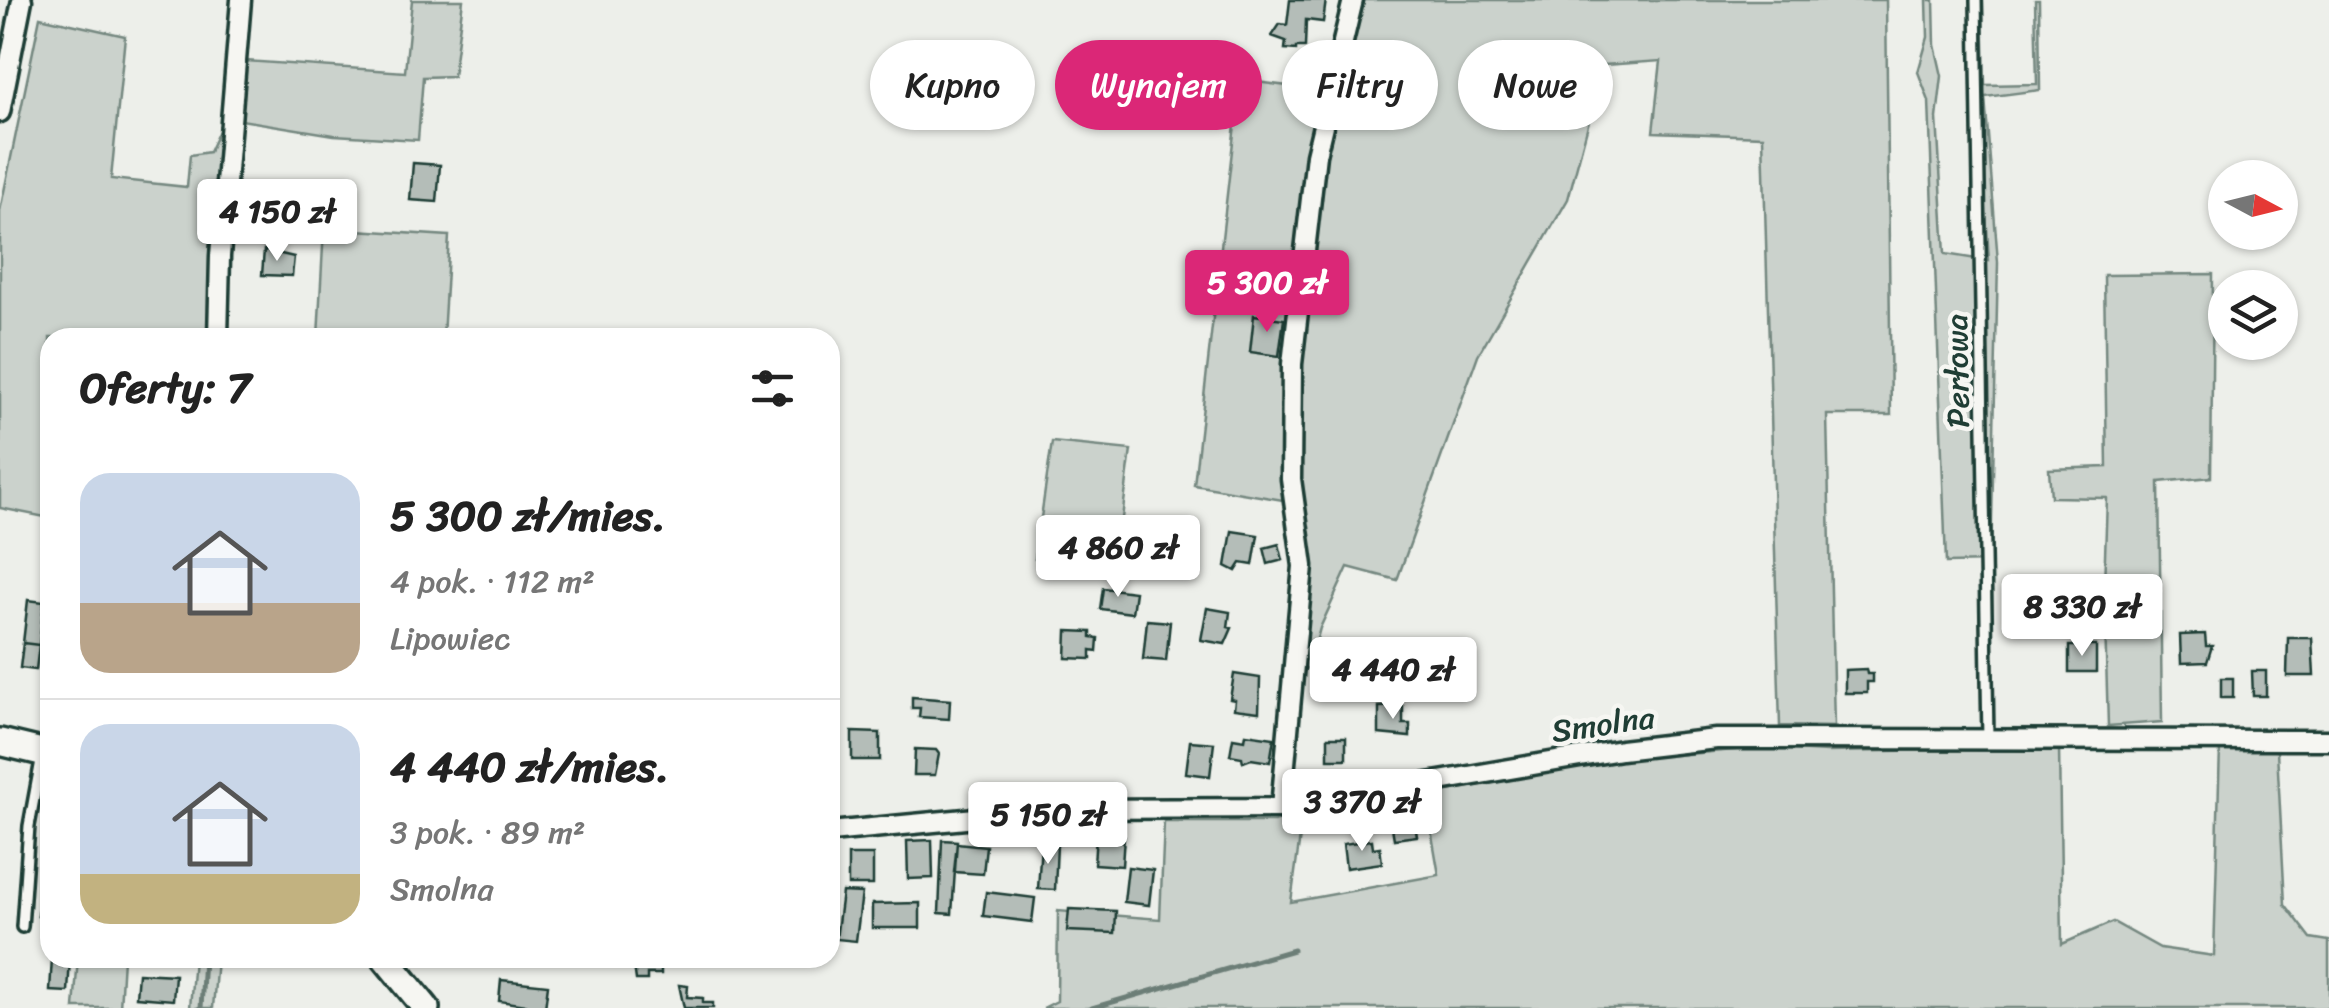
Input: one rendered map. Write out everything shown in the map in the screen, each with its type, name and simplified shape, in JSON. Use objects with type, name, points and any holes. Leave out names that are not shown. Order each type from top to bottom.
[{"type":"main road","points":[[0,742],[40,752]]},
{"type":"main road","points":[[392,968],[426,1008]]},
{"type":"street","points":[[0,112],[22,0]]},
{"type":"street","points":[[218,328],[220,256],[241,0]]},
{"type":"street","points":[[1281,808],[1303,566],[1290,479],[1292,364],[1316,155],[1353,0]]},
{"type":"street","name":"Smolna","points":[[840,831],[1069,809],[1281,808],[1621,750],[1716,739],[2329,740]]},
{"type":"lane","name":"Perłowa","points":[[1976,0],[1988,742]]},
{"type":"lane","points":[[22,927],[29,826],[40,779]]},
{"type":"shaded area","points":[[412,0],[463,0],[453,76],[423,77],[418,140],[334,135],[241,120],[246,61],[405,72]]},
{"type":"shaded area","points":[[1362,0],[1886,0],[1891,415],[1827,415],[1834,727],[1780,726],[1763,136],[1653,132],[1661,61],[1613,64],[1613,40],[1458,40],[1458,130],[1587,130],[1568,199],[1478,355],[1397,580],[1348,567],[1320,628],[1309,668],[1300,669],[1310,587],[1297,489],[1297,387],[1324,159],[1331,130],[1438,130],[1438,40],[1352,40]]},
{"type":"shaded area","points":[[1927,0],[1934,0],[1935,45],[1942,76],[1937,118],[1945,254],[1989,261],[1979,97],[1979,0],[1983,0],[1985,85],[2037,84],[2035,0],[2039,0],[2040,90],[1985,97],[1998,262],[1991,562],[1946,563],[1929,101],[1918,72],[1928,37]]},
{"type":"shaded area","points":[[40,17],[125,36],[111,179],[187,187],[190,155],[209,152],[224,120],[212,328],[40,328],[40,516],[0,508],[0,211]]},
{"type":"shaded area","points":[[1262,83],[1282,85],[1282,130],[1315,130],[1286,373],[1283,500],[1194,485],[1234,130],[1262,130]]},
{"type":"shaded area","points":[[324,228],[449,236],[444,328],[318,328]]},
{"type":"shaded area","points":[[2208,274],[2208,360],[2212,360],[2211,477],[2159,482],[2162,722],[2108,726],[2104,586],[2107,498],[2051,497],[2049,469],[2107,467],[2104,275]]},
{"type":"shaded area","points":[[1052,442],[1131,450],[1115,571],[1035,559]]},
{"type":"shaded area","points":[[2220,747],[2277,751],[2285,904],[2311,938],[2329,941],[2329,1008],[1043,1008],[1057,1001],[1058,911],[1160,919],[1164,822],[1274,822],[1303,814],[1291,902],[1439,875],[1425,795],[1627,759],[1759,748],[1827,752],[2059,748],[2062,944],[2113,922],[2160,948],[2214,956]]},
{"type":"shaded area","points":[[77,968],[122,968],[120,1008],[74,1008]]},
{"type":"shaded area","points":[[193,968],[216,968],[213,1008],[190,1008]]},
{"type":"building","points":[[1290,0],[1326,0],[1323,22],[1306,20],[1305,40],[1272,36],[1280,24],[1287,25]]},
{"type":"building","points":[[413,163],[440,165],[437,202],[410,200]]},
{"type":"building","points":[[264,250],[294,257],[292,276],[262,275]]},
{"type":"building","points":[[1254,315],[1284,319],[1279,356],[1250,352]]},
{"type":"building","points":[[1232,531],[1258,535],[1253,565],[1241,563],[1236,571],[1226,566]]},
{"type":"building","points":[[1279,544],[1283,560],[1268,564],[1264,548]]},
{"type":"building","points":[[1103,588],[1135,592],[1132,613],[1100,609]]},
{"type":"building","points":[[28,600],[40,602],[39,645],[23,643]]},
{"type":"building","points":[[1207,608],[1230,612],[1228,627],[1232,628],[1225,644],[1201,640]]},
{"type":"building","points":[[1147,620],[1170,622],[1166,661],[1143,659]]},
{"type":"building","points":[[1067,631],[1091,632],[1091,637],[1098,638],[1097,651],[1091,650],[1091,659],[1066,658]]},
{"type":"building","points":[[2205,634],[2206,646],[2212,646],[2207,662],[2181,663],[2180,635]]},
{"type":"building","points":[[2288,638],[2312,638],[2314,676],[2287,676]]},
{"type":"building","points":[[23,643],[39,645],[36,670],[20,668]]},
{"type":"building","points":[[2069,646],[2096,646],[2096,672],[2069,672]]},
{"type":"building","points":[[1866,669],[1867,674],[1873,674],[1873,682],[1867,682],[1867,693],[1845,693],[1845,670]]},
{"type":"building","points":[[2252,671],[2266,671],[2266,696],[2253,696]]},
{"type":"building","points":[[1234,674],[1260,678],[1259,712],[1234,709],[1235,700],[1230,699]]},
{"type":"building","points":[[2221,678],[2233,678],[2233,698],[2221,698]]},
{"type":"building","points":[[912,697],[950,700],[949,719],[919,717],[920,708],[912,708]]},
{"type":"building","points":[[1403,706],[1403,724],[1410,724],[1410,737],[1379,734],[1379,707]]},
{"type":"building","points":[[852,732],[880,733],[880,760],[852,760]]},
{"type":"building","points":[[1246,734],[1274,738],[1270,762],[1243,762],[1242,757],[1230,755],[1233,738],[1245,740]]},
{"type":"building","points":[[1328,737],[1346,737],[1346,759],[1328,759]]},
{"type":"building","points":[[1190,741],[1214,743],[1210,776],[1186,773]]},
{"type":"building","points":[[915,749],[936,750],[939,754],[935,775],[914,775]]},
{"type":"building","points":[[1412,807],[1417,836],[1394,839],[1389,810]]},
{"type":"building","points":[[1096,835],[1124,836],[1122,866],[1094,864]]},
{"type":"building","points":[[932,840],[933,878],[908,879],[907,841]]},
{"type":"building","points":[[942,840],[957,841],[952,914],[939,913]]},
{"type":"building","points":[[1372,840],[1373,848],[1380,847],[1382,863],[1346,868],[1343,844]]},
{"type":"building","points":[[957,843],[986,846],[983,874],[954,872]]},
{"type":"building","points":[[1041,844],[1057,844],[1055,890],[1038,889]]},
{"type":"building","points":[[848,855],[873,855],[873,885],[848,885]]},
{"type":"building","points":[[1128,867],[1153,870],[1149,905],[1124,902]]},
{"type":"building","points":[[842,892],[862,893],[856,941],[840,939]]},
{"type":"building","points":[[986,892],[1035,898],[1032,922],[983,916]]},
{"type":"building","points":[[920,903],[920,928],[872,928],[872,904]]},
{"type":"building","points":[[1069,909],[1116,911],[1115,933],[1067,931]]},
{"type":"building","points":[[51,968],[69,968],[68,992],[50,991]]},
{"type":"building","points":[[634,968],[661,968],[661,974],[647,974],[647,980],[636,980]]},
{"type":"building","points":[[138,973],[175,975],[173,1000],[136,997]]},
{"type":"building","points":[[501,980],[548,985],[545,1008],[499,1001]]},
{"type":"building","points":[[679,985],[688,986],[687,997],[703,998],[703,1003],[713,1003],[713,1008],[684,1008]]},
{"type":"waterway","points":[[1092,1008],[1293,950]]},
{"type":"waterway","points":[[201,1008],[203,968]]}]
